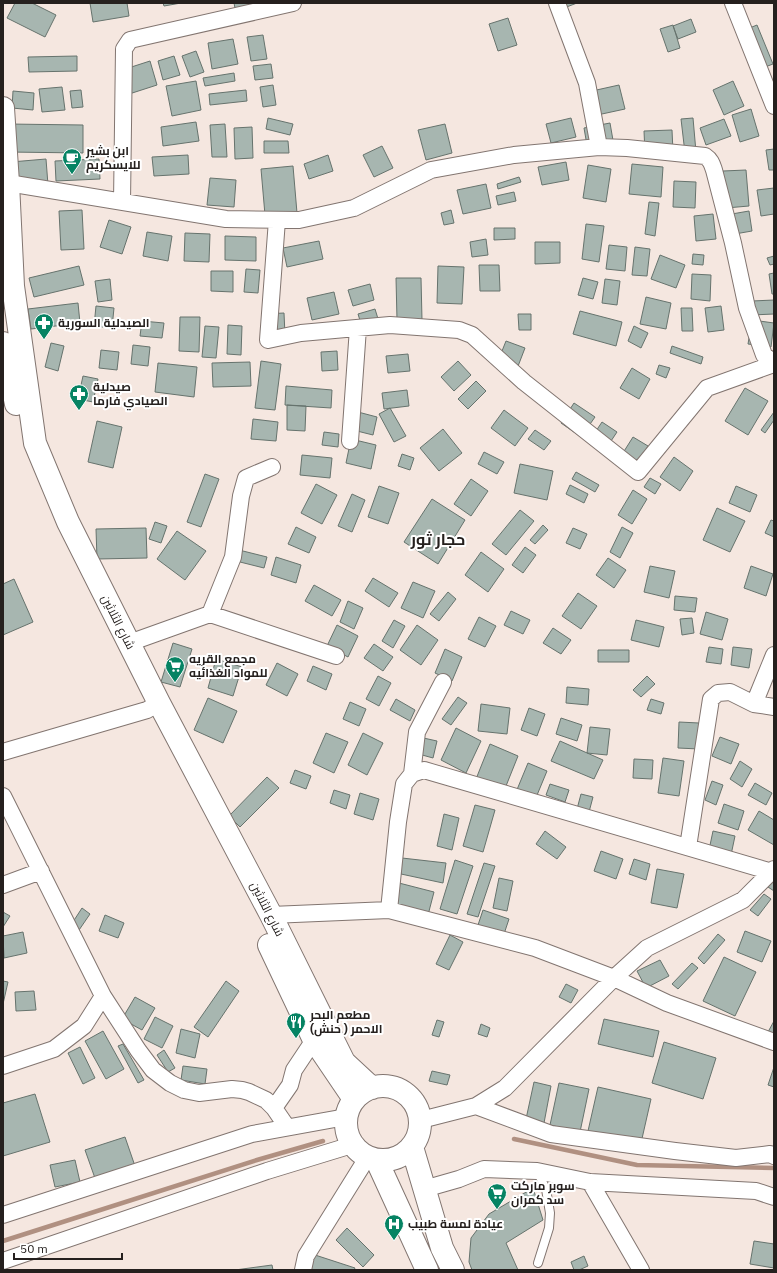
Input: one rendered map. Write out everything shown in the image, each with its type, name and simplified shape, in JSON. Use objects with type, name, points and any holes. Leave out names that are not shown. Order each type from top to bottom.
[{"type":"main road","name":"شارع الثلاثين","points":[[3,108],[8,183],[8,294],[35,443],[68,522],[129,643],[153,706],[258,921],[314,1040],[350,1108]]},
{"type":"main road","name":"شارع الثلاثين","points":[[3,343],[25,449],[58,532],[153,706],[271,915],[344,1062],[372,1088]]},
{"type":"main road","points":[[365,1154],[386,1161],[396,1159],[405,1154],[417,1139],[421,1120],[418,1110],[414,1102],[407,1094],[399,1089],[389,1086],[370,1088],[361,1092],[350,1108],[345,1127],[348,1136],[365,1154],[427,1270]]},
{"type":"main road","points":[[412,1147],[442,1248],[453,1270]]},
{"type":"street","points":[[122,202],[124,49],[130,40],[293,3]]},
{"type":"street","points":[[558,3],[587,83],[599,146]]},
{"type":"street","points":[[733,3],[774,106]]},
{"type":"street","points":[[8,183],[226,220],[299,220],[354,208],[431,170],[514,155],[599,146],[705,156],[709,158],[714,170],[733,243],[747,308],[764,355],[774,363]]},
{"type":"street","points":[[277,220],[268,340],[301,333],[390,325],[458,330],[472,335],[524,382],[638,472],[707,388],[774,363]]},
{"type":"street","points":[[350,441],[358,328]]},
{"type":"street","points":[[210,614],[233,557],[241,496],[246,478],[272,467]]},
{"type":"street","points":[[129,643],[210,614],[336,656]]},
{"type":"street","points":[[754,704],[774,655]]},
{"type":"street","points":[[389,910],[398,822],[404,784],[412,774],[417,732],[443,682]]},
{"type":"street","points":[[688,847],[710,699],[718,693],[730,692],[754,704],[774,707]]},
{"type":"street","points":[[3,752],[153,706]]},
{"type":"street","points":[[412,774],[424,770],[773,871]]},
{"type":"street","points":[[3,796],[103,996],[138,1050],[153,1070],[170,1083],[184,1090],[199,1093],[232,1089],[242,1090],[266,1100],[274,1108],[286,1127]]},
{"type":"street","points":[[3,885],[41,871]]},
{"type":"street","points":[[421,1120],[476,1106],[505,1088],[614,978],[647,948],[743,900],[773,871]]},
{"type":"street","points":[[271,915],[389,910],[535,948],[614,978],[667,1003],[774,1042]]},
{"type":"street","points":[[3,1066],[54,1049],[84,1026],[103,996]]},
{"type":"street","points":[[274,1108],[290,1085],[294,1070],[314,1040]]},
{"type":"street","points":[[476,1106],[551,1134],[736,1158],[770,1154],[774,1156]]},
{"type":"street","points":[[3,1215],[252,1134],[286,1127],[350,1108]]},
{"type":"street","points":[[3,1261],[267,1171],[365,1154]]},
{"type":"street","points":[[303,1270],[306,1256],[365,1154]]},
{"type":"street","points":[[424,1189],[484,1169],[537,1171],[590,1182],[756,1191],[774,1196]]},
{"type":"street","points":[[590,1182],[641,1270]]},
{"type":"lane","points":[[537,1171],[546,1189],[550,1213],[549,1228],[538,1264]]},
{"type":"building","points":[[15,3],[32,3],[56,15],[45,37],[7,18]]},
{"type":"building","points":[[90,3],[127,3],[129,16],[93,22]]},
{"type":"building","points":[[163,3],[181,3],[164,6]]},
{"type":"building","points":[[234,3],[257,3],[237,19]]},
{"type":"building","points":[[562,3],[577,3],[564,8]]},
{"type":"building","points":[[508,18],[517,45],[498,51],[489,24]]},
{"type":"building","points":[[691,19],[696,32],[678,39],[673,26]]},
{"type":"building","points":[[673,25],[680,48],[668,52],[660,29]]},
{"type":"building","points":[[757,25],[773,64],[752,72],[737,33]]},
{"type":"building","points":[[263,35],[267,59],[251,61],[247,37]]},
{"type":"building","points":[[233,39],[238,64],[212,69],[208,43]]},
{"type":"building","points":[[196,51],[204,72],[190,77],[182,56]]},
{"type":"building","points":[[77,56],[77,71],[29,72],[28,57]]},
{"type":"building","points":[[174,56],[180,75],[163,80],[158,61]]},
{"type":"building","points":[[150,61],[157,85],[126,95],[119,71]]},
{"type":"building","points":[[271,64],[273,78],[255,80],[253,66]]},
{"type":"building","points":[[234,73],[235,81],[205,86],[203,78]]},
{"type":"building","points":[[196,81],[201,110],[172,116],[166,86]]},
{"type":"building","points":[[733,81],[744,106],[724,115],[713,90]]},
{"type":"building","points":[[273,85],[276,105],[263,107],[260,87]]},
{"type":"building","points":[[619,85],[625,109],[588,117],[583,93]]},
{"type":"building","points":[[62,87],[65,110],[42,112],[39,89]]},
{"type":"building","points":[[81,90],[83,107],[72,108],[70,91]]},
{"type":"building","points":[[246,90],[247,101],[210,105],[209,94]]},
{"type":"building","points":[[13,91],[34,93],[33,110],[12,108]]},
{"type":"building","points":[[751,109],[759,136],[740,142],[732,115]]},
{"type":"building","points":[[268,118],[293,124],[290,135],[266,129]]},
{"type":"building","points":[[571,118],[576,137],[551,143],[546,124]]},
{"type":"building","points":[[693,118],[696,152],[685,153],[681,119]]},
{"type":"building","points":[[724,119],[731,136],[706,145],[700,128]]},
{"type":"building","points":[[196,122],[199,141],[163,146],[161,127]]},
{"type":"building","points":[[610,123],[614,146],[588,151],[584,128]]},
{"type":"building","points":[[8,124],[83,125],[83,153],[8,152]]},
{"type":"building","points":[[225,124],[227,157],[212,157],[210,125]]},
{"type":"building","points":[[445,124],[452,153],[426,160],[418,130]]},
{"type":"building","points":[[252,127],[253,158],[235,159],[234,128]]},
{"type":"building","points":[[672,130],[673,152],[645,153],[644,131]]},
{"type":"building","points":[[264,141],[288,141],[289,153],[264,153]]},
{"type":"building","points":[[382,146],[393,168],[374,177],[363,155]]},
{"type":"building","points":[[774,149],[774,170],[769,170],[766,150]]},
{"type":"building","points":[[188,155],[189,174],[154,176],[152,157]]},
{"type":"building","points":[[328,155],[333,171],[309,179],[304,164]]},
{"type":"building","points":[[46,159],[48,185],[13,187],[11,162]]},
{"type":"building","points":[[99,159],[100,179],[56,181],[55,161]]},
{"type":"building","points":[[566,162],[569,180],[542,185],[538,167]]},
{"type":"building","points":[[632,164],[663,167],[661,197],[629,194]]},
{"type":"building","points":[[588,165],[611,169],[606,202],[583,198]]},
{"type":"building","points":[[293,166],[297,213],[265,215],[261,169]]},
{"type":"building","points":[[746,170],[749,206],[726,208],[723,171]]},
{"type":"building","points":[[519,177],[521,182],[498,189],[497,184]]},
{"type":"building","points":[[210,178],[236,180],[234,207],[207,205]]},
{"type":"building","points":[[674,181],[696,182],[695,208],[673,207]]},
{"type":"building","points":[[486,184],[491,208],[463,214],[457,190]]},
{"type":"building","points":[[774,188],[774,214],[761,216],[757,190]]},
{"type":"building","points":[[514,192],[516,201],[498,205],[496,196]]},
{"type":"building","points":[[649,202],[659,203],[655,236],[645,234]]},
{"type":"building","points":[[82,210],[84,249],[61,250],[59,211]]},
{"type":"building","points":[[451,210],[454,223],[444,225],[441,213]]},
{"type":"building","points":[[749,211],[752,231],[729,235],[726,215]]},
{"type":"building","points":[[713,214],[716,239],[696,241],[694,216]]},
{"type":"building","points":[[109,220],[131,227],[122,254],[100,247]]},
{"type":"building","points":[[586,224],[604,226],[599,262],[582,259]]},
{"type":"building","points":[[494,228],[515,228],[515,239],[494,240]]},
{"type":"building","points":[[147,232],[172,236],[168,261],[143,256]]},
{"type":"building","points":[[185,233],[210,234],[209,262],[184,261]]},
{"type":"building","points":[[225,236],[256,237],[256,261],[225,260]]},
{"type":"building","points":[[486,239],[488,255],[472,257],[470,242]]},
{"type":"building","points":[[319,241],[323,259],[287,267],[283,248]]},
{"type":"building","points":[[535,242],[560,242],[560,263],[535,264]]},
{"type":"building","points":[[609,245],[627,247],[625,271],[606,269]]},
{"type":"building","points":[[635,247],[650,249],[647,276],[632,275]]},
{"type":"building","points":[[693,254],[704,255],[703,265],[692,264]]},
{"type":"building","points":[[660,255],[685,265],[676,288],[651,279]]},
{"type":"building","points":[[774,256],[774,264],[770,265],[767,258]]},
{"type":"building","points":[[479,265],[499,265],[500,291],[480,291]]},
{"type":"building","points":[[79,266],[84,285],[34,297],[29,278]]},
{"type":"building","points":[[438,266],[464,267],[462,304],[437,303]]},
{"type":"building","points":[[246,269],[260,270],[258,293],[244,292]]},
{"type":"building","points":[[211,271],[233,271],[233,292],[211,291]]},
{"type":"building","points":[[774,273],[774,294],[772,294],[769,274]]},
{"type":"building","points":[[692,274],[711,275],[710,301],[691,299]]},
{"type":"building","points":[[396,278],[421,278],[422,320],[397,320]]},
{"type":"building","points":[[583,278],[598,282],[593,299],[578,295]]},
{"type":"building","points":[[110,279],[112,300],[98,302],[95,281]]},
{"type":"building","points":[[605,279],[620,281],[617,305],[602,303]]},
{"type":"building","points":[[370,284],[374,300],[353,306],[348,290]]},
{"type":"building","points":[[334,292],[339,314],[312,320],[307,298]]},
{"type":"building","points":[[646,297],[671,303],[666,329],[640,324]]},
{"type":"building","points":[[774,300],[774,314],[752,315],[752,301]]},
{"type":"building","points":[[78,303],[80,323],[31,329],[28,309]]},
{"type":"building","points":[[96,306],[114,308],[112,328],[94,326]]},
{"type":"building","points":[[721,306],[724,330],[708,332],[705,308]]},
{"type":"building","points":[[681,308],[692,308],[693,331],[682,331]]},
{"type":"building","points":[[375,309],[379,322],[362,327],[358,314]]},
{"type":"building","points":[[580,311],[622,322],[616,346],[573,334]]},
{"type":"building","points":[[284,313],[285,335],[264,335],[264,314]]},
{"type":"building","points":[[518,314],[531,314],[531,330],[519,330]]},
{"type":"building","points":[[180,317],[200,317],[199,352],[179,351]]},
{"type":"building","points":[[752,320],[774,323],[771,347],[748,344]]},
{"type":"building","points":[[142,321],[164,323],[162,338],[140,336]]},
{"type":"building","points":[[228,325],[242,326],[241,355],[227,354]]},
{"type":"building","points":[[205,326],[219,327],[216,358],[202,357]]},
{"type":"building","points":[[634,326],[648,333],[641,348],[628,341]]},
{"type":"building","points":[[506,341],[525,348],[515,374],[496,366]]},
{"type":"building","points":[[51,343],[64,346],[58,371],[45,367]]},
{"type":"building","points":[[133,345],[150,347],[148,366],[131,364]]},
{"type":"building","points":[[672,346],[703,357],[701,364],[670,353]]},
{"type":"building","points":[[101,350],[119,352],[117,370],[99,368]]},
{"type":"building","points":[[337,351],[338,370],[322,371],[321,352]]},
{"type":"building","points":[[408,354],[410,371],[388,373],[386,356]]},
{"type":"building","points":[[261,361],[281,364],[275,410],[255,408]]},
{"type":"building","points":[[458,361],[471,375],[454,391],[441,377]]},
{"type":"building","points":[[250,362],[251,386],[213,387],[212,363]]},
{"type":"building","points":[[158,363],[197,367],[194,397],[155,392]]},
{"type":"building","points":[[659,365],[670,368],[666,378],[656,374]]},
{"type":"building","points":[[632,368],[650,379],[639,399],[620,388]]},
{"type":"building","points":[[83,376],[98,379],[93,402],[78,399]]},
{"type":"building","points":[[476,381],[486,391],[468,409],[458,399]]},
{"type":"building","points":[[286,386],[332,390],[331,408],[285,405]]},
{"type":"building","points":[[745,388],[768,401],[748,435],[725,421]]},
{"type":"building","points":[[407,390],[409,406],[384,409],[382,393]]},
{"type":"building","points":[[574,403],[595,417],[581,437],[561,423]]},
{"type":"building","points":[[287,405],[306,406],[305,431],[287,430]]},
{"type":"building","points":[[390,408],[406,436],[394,442],[379,414]]},
{"type":"building","points":[[504,410],[528,428],[515,446],[491,428]]},
{"type":"building","points":[[358,412],[377,417],[373,435],[353,430]]},
{"type":"building","points":[[774,412],[774,420],[765,433],[761,430]]},
{"type":"building","points":[[253,419],[278,422],[276,441],[251,439]]},
{"type":"building","points":[[97,421],[122,427],[113,468],[88,462]]},
{"type":"building","points":[[602,422],[617,432],[603,453],[588,443]]},
{"type":"building","points":[[443,429],[462,453],[439,471],[420,448]]},
{"type":"building","points":[[535,430],[551,441],[544,450],[528,439]]},
{"type":"building","points":[[324,432],[339,434],[338,447],[322,445]]},
{"type":"building","points":[[633,437],[648,446],[636,465],[621,456]]},
{"type":"building","points":[[351,439],[376,445],[371,469],[346,463]]},
{"type":"building","points":[[484,452],[504,462],[497,474],[478,464]]},
{"type":"building","points":[[402,454],[414,458],[410,470],[398,466]]},
{"type":"building","points":[[302,455],[332,458],[330,478],[300,475]]},
{"type":"building","points":[[674,457],[693,471],[680,491],[660,477]]},
{"type":"building","points":[[520,464],[553,471],[547,500],[514,493]]},
{"type":"building","points":[[576,472],[599,485],[595,492],[572,479]]},
{"type":"building","points":[[205,474],[219,479],[201,527],[187,522]]},
{"type":"building","points":[[650,478],[661,484],[655,494],[644,487]]},
{"type":"building","points":[[471,479],[488,491],[471,516],[454,504]]},
{"type":"building","points":[[316,484],[337,495],[322,524],[301,513]]},
{"type":"building","points":[[570,485],[588,494],[584,503],[566,494]]},
{"type":"building","points":[[379,486],[399,493],[388,524],[368,517]]},
{"type":"building","points":[[736,486],[757,495],[750,512],[729,503]]},
{"type":"building","points":[[633,490],[647,499],[632,524],[618,515]]},
{"type":"building","points":[[352,494],[365,500],[352,532],[338,526]]},
{"type":"building","points":[[432,499],[465,520],[438,564],[404,542]]},
{"type":"building","points":[[717,508],[745,521],[730,552],[703,540]]},
{"type":"building","points":[[520,510],[534,521],[506,555],[492,544]]},
{"type":"building","points":[[771,520],[774,521],[774,537],[765,533]]},
{"type":"building","points":[[155,522],[167,526],[161,543],[149,539]]},
{"type":"building","points":[[543,525],[548,530],[535,544],[530,540]]},
{"type":"building","points":[[296,527],[316,537],[309,553],[288,544]]},
{"type":"building","points":[[622,527],[633,533],[620,558],[610,552]]},
{"type":"building","points":[[146,528],[147,558],[97,559],[96,529]]},
{"type":"building","points":[[573,528],[587,534],[580,549],[566,543]]},
{"type":"building","points":[[177,531],[206,551],[185,580],[157,559]]},
{"type":"building","points":[[525,547],[536,555],[523,573],[512,565]]},
{"type":"building","points":[[239,550],[267,557],[264,568],[236,561]]},
{"type":"building","points":[[481,552],[504,569],[488,592],[465,575]]},
{"type":"building","points":[[276,557],[301,565],[296,583],[271,575]]},
{"type":"building","points":[[608,558],[626,570],[614,588],[596,575]]},
{"type":"building","points":[[650,566],[675,571],[669,598],[644,592]]},
{"type":"building","points":[[751,566],[773,574],[766,596],[744,588]]},
{"type":"building","points":[[373,578],[398,593],[389,607],[365,591]]},
{"type":"building","points":[[14,579],[33,622],[3,635],[3,584]]},
{"type":"building","points":[[413,582],[435,591],[423,618],[401,608]]},
{"type":"building","points":[[314,585],[341,600],[332,616],[305,601]]},
{"type":"building","points":[[448,592],[456,599],[439,621],[430,614]]},
{"type":"building","points":[[578,593],[597,606],[581,629],[562,616]]},
{"type":"building","points":[[675,596],[697,598],[695,612],[674,610]]},
{"type":"building","points":[[348,601],[363,608],[354,629],[340,622]]},
{"type":"building","points":[[511,611],[530,620],[523,634],[504,625]]},
{"type":"building","points":[[706,612],[728,619],[722,640],[700,634]]},
{"type":"building","points":[[479,617],[496,626],[485,647],[468,639]]},
{"type":"building","points":[[692,618],[694,633],[682,635],[680,619]]},
{"type":"building","points":[[394,620],[405,626],[393,648],[382,641]]},
{"type":"building","points":[[636,620],[664,627],[659,647],[631,640]]},
{"type":"building","points":[[337,625],[358,636],[348,657],[327,646]]},
{"type":"building","points":[[417,625],[438,640],[421,665],[400,650]]},
{"type":"building","points":[[553,628],[571,640],[561,654],[543,643]]},
{"type":"building","points":[[173,643],[192,649],[180,687],[161,682]]},
{"type":"building","points":[[374,644],[393,657],[383,671],[364,658]]},
{"type":"building","points":[[709,647],[723,649],[721,664],[706,662]]},
{"type":"building","points":[[733,647],[752,649],[749,668],[731,665]]},
{"type":"building","points":[[445,649],[462,657],[452,681],[435,673]]},
{"type":"building","points":[[598,650],[629,650],[629,662],[598,662]]},
{"type":"building","points":[[216,659],[242,667],[233,696],[208,688]]},
{"type":"building","points":[[277,663],[298,674],[287,696],[266,685]]},
{"type":"building","points":[[313,666],[332,674],[326,690],[307,681]]},
{"type":"building","points":[[378,676],[391,683],[379,706],[366,699]]},
{"type":"building","points":[[647,676],[655,684],[641,697],[633,690]]},
{"type":"building","points":[[567,687],[589,689],[588,705],[566,703]]},
{"type":"building","points":[[458,697],[467,703],[451,725],[442,719]]},
{"type":"building","points":[[208,698],[237,711],[223,743],[194,730]]},
{"type":"building","points":[[396,699],[415,710],[410,721],[390,710]]},
{"type":"building","points":[[651,699],[664,703],[661,714],[647,710]]},
{"type":"building","points":[[350,702],[366,709],[359,726],[343,719]]},
{"type":"building","points":[[481,704],[510,708],[507,734],[478,731]]},
{"type":"building","points":[[529,708],[545,714],[537,736],[521,730]]},
{"type":"building","points":[[561,718],[582,725],[577,741],[556,734]]},
{"type":"building","points":[[679,722],[699,723],[699,749],[678,748]]},
{"type":"building","points":[[590,727],[610,729],[607,755],[587,753]]},
{"type":"building","points":[[456,728],[481,741],[466,773],[441,760]]},
{"type":"building","points":[[326,733],[348,742],[334,773],[313,763]]},
{"type":"building","points":[[363,733],[383,743],[367,775],[348,765]]},
{"type":"building","points":[[419,737],[437,741],[433,758],[415,753]]},
{"type":"building","points":[[720,737],[739,744],[731,764],[712,756]]},
{"type":"building","points":[[560,741],[603,760],[594,779],[551,761]]},
{"type":"building","points":[[490,744],[518,756],[504,791],[476,779]]},
{"type":"building","points":[[663,758],[684,761],[679,796],[658,793]]},
{"type":"building","points":[[634,759],[653,760],[652,779],[633,778]]},
{"type":"building","points":[[740,761],[752,769],[742,787],[730,779]]},
{"type":"building","points":[[528,763],[547,771],[535,800],[516,792]]},
{"type":"building","points":[[295,770],[311,776],[306,789],[290,783]]},
{"type":"building","points":[[267,777],[279,788],[240,827],[229,816]]},
{"type":"building","points":[[712,781],[723,785],[716,805],[705,800]]},
{"type":"building","points":[[755,783],[772,793],[766,805],[748,795]]},
{"type":"building","points":[[550,784],[569,790],[565,802],[546,795]]},
{"type":"building","points":[[334,790],[350,795],[346,809],[330,803]]},
{"type":"building","points":[[360,793],[379,799],[373,820],[354,814]]},
{"type":"building","points":[[581,794],[593,797],[589,812],[577,809]]},
{"type":"building","points":[[724,804],[744,811],[738,830],[718,823]]},
{"type":"building","points":[[475,805],[495,810],[483,852],[463,846]]},
{"type":"building","points":[[759,811],[774,820],[774,845],[748,830]]},
{"type":"building","points":[[444,814],[459,818],[452,850],[437,846]]},
{"type":"building","points":[[545,831],[566,847],[557,859],[536,844]]},
{"type":"building","points":[[713,831],[735,836],[731,855],[709,850]]},
{"type":"building","points":[[601,851],[623,859],[616,879],[594,871]]},
{"type":"building","points":[[402,858],[446,863],[443,883],[401,874]]},
{"type":"building","points":[[634,859],[650,864],[646,880],[629,874]]},
{"type":"building","points":[[455,860],[473,866],[457,914],[440,909]]},
{"type":"building","points":[[484,863],[495,866],[478,917],[467,914]]},
{"type":"building","points":[[657,869],[684,874],[677,908],[651,903]]},
{"type":"building","points":[[499,878],[513,881],[507,911],[493,908]]},
{"type":"building","points":[[774,880],[774,891],[768,887]]},
{"type":"building","points":[[399,883],[434,892],[428,915],[397,906]]},
{"type":"building","points":[[764,894],[771,899],[758,916],[750,910]]},
{"type":"building","points":[[82,908],[90,914],[77,933],[69,928]]},
{"type":"building","points":[[483,910],[509,919],[503,937],[477,928]]},
{"type":"building","points":[[3,912],[10,916],[3,927]]},
{"type":"building","points":[[105,915],[124,923],[118,938],[99,931]]},
{"type":"building","points":[[745,931],[771,941],[762,962],[737,952]]},
{"type":"building","points":[[23,932],[27,953],[4,958],[3,936]]},
{"type":"building","points":[[718,934],[725,940],[704,964],[698,958]]},
{"type":"building","points":[[450,935],[463,942],[449,970],[436,964]]},
{"type":"building","points":[[724,957],[756,972],[735,1016],[703,1001]]},
{"type":"building","points":[[660,960],[669,976],[646,988],[637,971]]},
{"type":"building","points":[[692,963],[698,968],[678,989],[672,984]]},
{"type":"building","points":[[3,981],[8,982],[3,1004]]},
{"type":"building","points":[[226,981],[239,991],[208,1037],[194,1027]]},
{"type":"building","points":[[566,984],[578,990],[571,1003],[559,997]]},
{"type":"building","points":[[34,991],[36,1010],[16,1011],[15,992]]},
{"type":"building","points":[[135,997],[155,1008],[142,1030],[122,1019]]},
{"type":"building","points":[[155,1017],[173,1026],[162,1048],[144,1039]]},
{"type":"building","points":[[604,1019],[659,1031],[653,1057],[598,1044]]},
{"type":"building","points":[[437,1020],[444,1022],[439,1037],[432,1035]]},
{"type":"building","points":[[774,1021],[774,1035],[768,1032]]},
{"type":"building","points":[[481,1024],[490,1028],[487,1037],[478,1034]]},
{"type":"building","points":[[181,1029],[200,1034],[195,1058],[176,1053]]},
{"type":"building","points":[[103,1031],[124,1069],[106,1079],[85,1041]]},
{"type":"building","points":[[664,1042],[716,1058],[703,1099],[652,1083]]},
{"type":"building","points":[[123,1044],[144,1080],[138,1083],[118,1046]]},
{"type":"building","points":[[80,1047],[95,1078],[83,1084],[68,1053]]},
{"type":"building","points":[[164,1050],[175,1068],[168,1072],[157,1055]]},
{"type":"building","points":[[183,1066],[207,1069],[205,1084],[181,1080]]},
{"type":"building","points":[[774,1067],[774,1087],[768,1085]]},
{"type":"building","points":[[432,1071],[450,1075],[447,1085],[429,1081]]},
{"type":"building","points":[[534,1082],[551,1086],[544,1123],[526,1119]]},
{"type":"building","points":[[559,1083],[589,1089],[580,1132],[550,1125]]},
{"type":"building","points":[[598,1087],[651,1099],[641,1143],[588,1131]]},
{"type":"building","points":[[35,1094],[50,1142],[3,1156],[3,1103]]},
{"type":"building","points":[[125,1137],[136,1169],[96,1181],[85,1150]]},
{"type":"building","points":[[75,1160],[80,1182],[55,1187],[50,1165]]},
{"type":"building","points":[[533,1188],[543,1220],[506,1243],[518,1270],[472,1270],[469,1262],[471,1238],[489,1214]]},
{"type":"building","points":[[347,1228],[374,1255],[363,1267],[336,1240]]},
{"type":"building","points":[[754,1241],[774,1244],[774,1268],[750,1264]]},
{"type":"building","points":[[312,1254],[355,1268],[354,1270],[307,1270]]},
{"type":"building","points":[[584,1256],[588,1266],[579,1270],[574,1270],[571,1262]]},
{"type":"building","points":[[272,1265],[273,1270],[235,1270]]},
{"type":"waterway","points":[[514,1139],[637,1165],[774,1168]]},
{"type":"waterway","points":[[3,1241],[257,1160],[323,1141]]},
{"type":"place","name":"ابن بشير للايسكريم","points":[[72,175]]},
{"type":"place","name":"الصيدلية السورية","points":[[44,340]]},
{"type":"place","name":"صيدلية الصيادي فارما","points":[[79,411]]},
{"type":"place","name":"مجمع القريه للمواد الغذائيه","points":[[175,683]]},
{"type":"place","name":"مطعم البحر الاحمر ( حنش)","points":[[296,1039]]},
{"type":"place","name":"سوبر ماركت سد كمران","points":[[497,1210]]},
{"type":"place","name":"عيادة لمسة طبيب","points":[[394,1241]]},
{"type":"district","name":"حجار ثور","points":[[438,539]]}]
